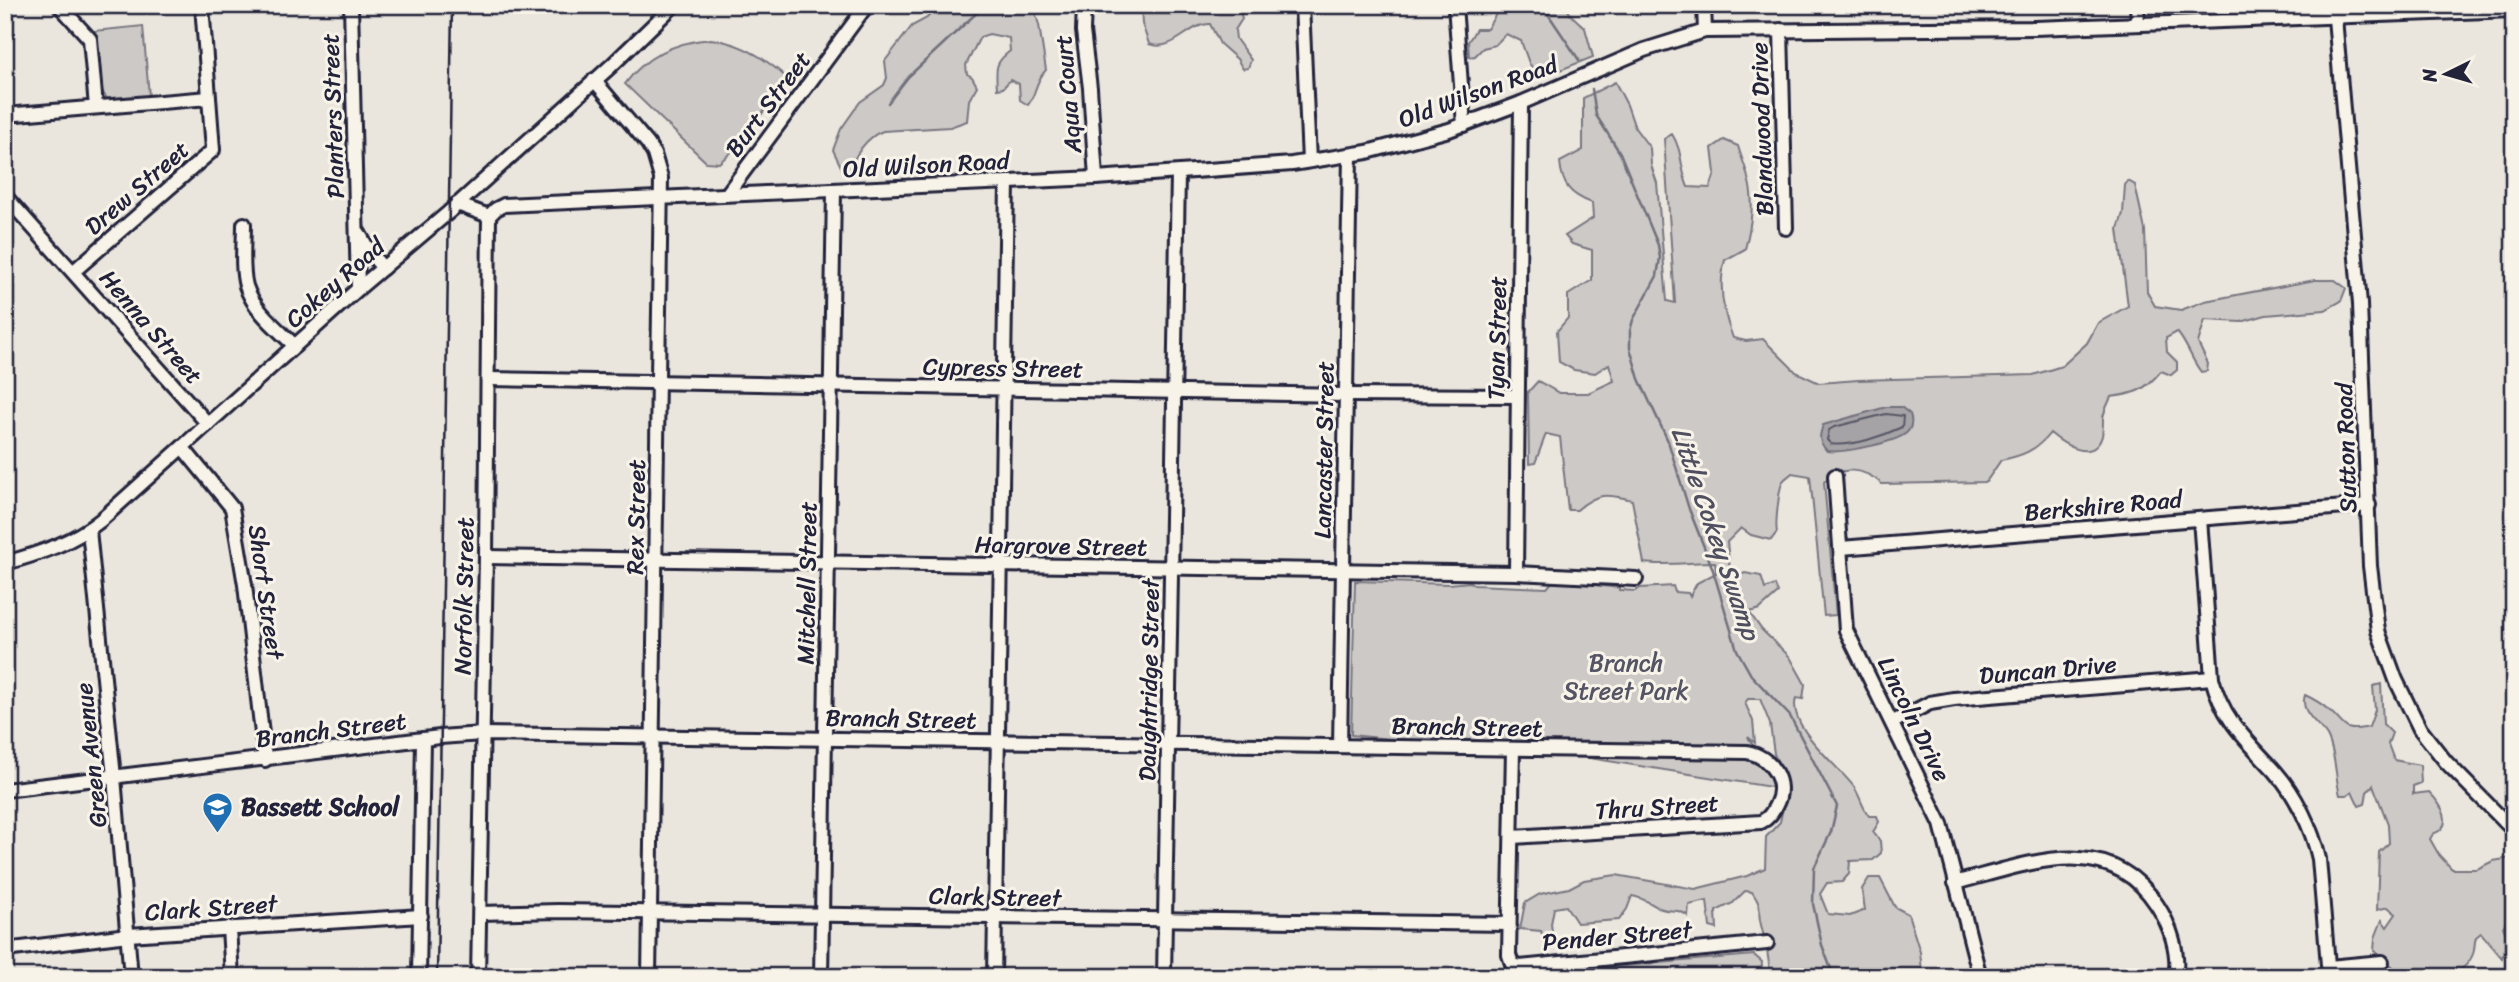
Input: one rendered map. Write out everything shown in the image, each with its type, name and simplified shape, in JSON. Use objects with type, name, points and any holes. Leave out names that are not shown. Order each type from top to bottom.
[{"type":"street","points":[[59,5],[90,39],[96,107]]},
{"type":"street","name":"Drew Street","points":[[74,271],[213,150],[202,5]]},
{"type":"street","name":"Planters Street","points":[[351,5],[358,289]]},
{"type":"street","name":"Cokey Road","points":[[5,563],[45,550],[89,530],[457,204],[674,5]]},
{"type":"street","name":"Burt Street","points":[[727,194],[867,5]]},
{"type":"street","name":"Aqua Court","points":[[1084,5],[1083,31],[1096,178]]},
{"type":"street","points":[[1302,5],[1309,161]]},
{"type":"street","points":[[1455,5],[1464,125]]},
{"type":"street","points":[[1704,5],[1704,31]]},
{"type":"street","points":[[2137,5],[2138,24]]},
{"type":"street","name":"Old Wilson Road","points":[[489,216],[504,205],[1178,174],[1350,155],[1386,148],[1464,125],[1644,50],[1704,31],[2035,28],[2514,10]]},
{"type":"street","name":"Sutton Road","points":[[2335,18],[2361,328],[2370,566],[2375,618],[2383,647],[2403,697],[2420,729],[2446,762],[2514,831]]},
{"type":"street","name":"Blandwood Drive","points":[[1781,30],[1786,228]]},
{"type":"street","name":"Rex Street","points":[[594,80],[640,132],[654,154],[661,178],[649,977]]},
{"type":"street","points":[[5,115],[209,98]]},
{"type":"street","name":"Tyan Street","points":[[1516,573],[1521,103]]},
{"type":"street","name":"Lancaster Street","points":[[1340,746],[1350,155]]},
{"type":"street","name":"Daughtridge Street","points":[[1164,977],[1178,174]]},
{"type":"street","points":[[994,977],[1007,183]]},
{"type":"street","name":"Mitchell Street","points":[[821,977],[834,190]]},
{"type":"street","name":"Henna Street","points":[[5,196],[208,424]]},
{"type":"street","points":[[457,204],[489,216]]},
{"type":"street","name":"Norfolk Street","points":[[478,977],[489,216]]},
{"type":"street","points":[[244,224],[245,283],[258,309],[295,346]]},
{"type":"street","name":"Planters Street","points":[[357,226],[365,246],[383,268]]},
{"type":"street","name":"Cypress Street","points":[[488,379],[1517,396]]},
{"type":"street","name":"Short Street","points":[[183,448],[232,508],[250,621],[265,760]]},
{"type":"street","name":"Lincoln Drive","points":[[1835,476],[1846,630],[1941,824],[1980,977]]},
{"type":"street","name":"Berkshire Road","points":[[1841,548],[2369,506]]},
{"type":"street","points":[[2200,519],[2212,678],[2231,723],[2287,786],[2315,840],[2329,972],[2382,962]]},
{"type":"street","name":"Green Avenue","points":[[89,530],[131,977]]},
{"type":"street","name":"Hargrove Street","points":[[486,557],[1516,573],[1636,579]]},
{"type":"street","name":"Duncan Drive","points":[[1893,722],[1930,704],[1954,698],[2212,678]]},
{"type":"street","name":"Branch Street","points":[[5,790],[482,734],[1747,752],[1759,755],[1768,762],[1781,786]]},
{"type":"street","points":[[419,977],[423,739]]},
{"type":"street","points":[[1510,924],[1513,749]]},
{"type":"street","name":"Thru Street","points":[[1512,837],[1761,822],[1767,820],[1775,808],[1780,798],[1781,786]]},
{"type":"street","points":[[1955,883],[2059,858],[2103,862],[2138,881],[2163,913],[2175,949],[2175,977]]},
{"type":"street","name":"Clark Street","points":[[480,913],[558,911],[1510,924]]},
{"type":"street","name":"Clark Street","points":[[5,950],[128,935],[421,916]]},
{"type":"street","name":"Pender Street","points":[[1510,924],[1509,955],[1512,964],[1520,967],[1767,943]]},
{"type":"street","points":[[229,928],[232,977]]},
{"type":"green space","points":[[939,5],[1033,5],[1046,70],[1031,101],[1028,105],[1020,100],[1019,84],[1010,80],[1003,88],[997,89],[997,67],[1010,51],[1009,38],[989,34],[980,37],[966,65],[967,74],[977,86],[969,100],[967,121],[950,127],[883,131],[871,138],[862,148],[849,173],[843,171],[833,150],[841,129],[860,102],[884,85],[887,78],[885,61],[912,26],[927,18]]},
{"type":"green space","points":[[1141,5],[1239,5],[1242,19],[1235,30],[1236,39],[1251,60],[1248,68],[1243,69],[1237,59],[1220,44],[1210,24],[1195,28],[1166,45],[1149,44],[1142,24]]},
{"type":"green space","points":[[1505,5],[1566,5],[1570,14],[1585,28],[1593,57],[1540,78],[1529,63],[1521,41],[1506,34],[1495,45],[1483,48],[1475,56],[1469,57],[1468,42],[1476,29],[1487,29],[1499,9]]},
{"type":"green space","points":[[143,26],[149,96],[108,99],[101,87],[98,48],[93,31]]},
{"type":"green space","points":[[711,39],[733,44],[752,53],[771,64],[788,79],[736,148],[719,163],[706,162],[625,84],[642,65],[663,52],[686,43]]},
{"type":"green space","name":"Branch Street Park","points":[[1615,82],[1635,128],[1650,148],[1651,165],[1657,183],[1667,301],[1675,303],[1664,139],[1672,134],[1676,140],[1688,187],[1710,188],[1715,173],[1712,148],[1724,140],[1738,146],[1747,174],[1752,205],[1745,249],[1725,260],[1723,270],[1723,299],[1733,338],[1746,341],[1763,339],[1796,372],[1819,383],[2033,375],[2062,366],[2087,343],[2098,323],[2128,306],[2118,229],[2123,213],[2125,185],[2128,181],[2135,185],[2145,230],[2147,292],[2155,306],[2181,310],[2205,301],[2315,280],[2335,280],[2346,288],[2341,301],[2325,310],[2266,315],[2241,322],[2205,320],[2198,343],[2208,364],[2207,371],[2201,372],[2177,332],[2166,338],[2167,352],[2177,362],[2177,370],[2171,375],[2161,371],[2139,390],[2111,397],[2104,415],[2102,436],[2092,449],[2070,446],[2050,433],[2040,444],[2028,451],[2001,460],[1986,482],[1882,484],[1861,472],[1845,471],[1830,476],[1824,482],[1836,615],[1824,616],[1810,476],[1792,473],[1783,481],[1777,532],[1771,540],[1751,535],[1741,528],[1727,542],[1731,579],[1745,573],[1761,576],[1765,589],[1775,585],[1778,593],[1760,609],[1749,612],[1762,630],[1790,657],[1805,684],[1803,699],[1796,698],[1795,709],[1799,721],[1816,746],[1854,787],[1869,816],[1877,816],[1879,822],[1873,832],[1880,841],[1881,853],[1873,860],[1850,861],[1849,874],[1842,882],[1827,883],[1820,894],[1828,914],[1850,916],[1865,910],[1862,889],[1869,878],[1880,878],[1895,907],[1908,914],[1920,952],[1922,971],[1910,977],[1770,977],[1759,906],[1752,892],[1745,891],[1733,903],[1716,911],[1717,929],[1710,927],[1707,901],[1689,905],[1688,916],[1632,896],[1619,920],[1577,923],[1566,906],[1554,908],[1551,924],[1553,938],[1545,944],[1541,931],[1520,929],[1525,903],[1540,894],[1569,888],[1584,880],[1616,875],[1695,889],[1747,876],[1765,868],[1766,837],[1780,822],[1786,793],[1784,775],[1774,754],[1770,724],[1760,699],[1748,699],[1745,703],[1753,721],[1755,743],[1748,737],[1777,788],[1502,744],[1469,747],[1351,735],[1355,581],[1449,584],[1470,582],[1474,585],[1547,588],[1554,580],[1636,591],[1640,588],[1673,586],[1675,592],[1688,593],[1690,596],[1697,583],[1716,573],[1715,562],[1644,563],[1632,500],[1603,496],[1591,500],[1577,510],[1568,510],[1560,437],[1546,434],[1535,463],[1529,464],[1528,392],[1538,381],[1559,393],[1588,393],[1614,381],[1609,364],[1595,373],[1574,370],[1559,362],[1557,331],[1568,318],[1568,295],[1592,280],[1592,250],[1572,244],[1565,236],[1593,218],[1592,203],[1568,188],[1560,162],[1583,150],[1583,98]]},
{"type":"green space","points":[[2381,684],[2383,724],[2392,733],[2388,744],[2394,760],[2420,765],[2421,783],[2413,786],[2413,794],[2429,792],[2442,808],[2444,826],[2430,839],[2439,855],[2452,869],[2477,869],[2493,861],[2511,858],[2514,863],[2514,908],[2503,927],[2509,940],[2502,958],[2481,933],[2476,937],[2473,954],[2468,963],[2461,969],[2443,976],[2402,977],[2374,951],[2375,938],[2382,920],[2387,927],[2396,914],[2388,907],[2377,910],[2379,852],[2389,843],[2388,824],[2373,785],[2367,792],[2365,804],[2359,806],[2352,791],[2347,795],[2340,795],[2330,743],[2324,731],[2307,712],[2304,701],[2305,695],[2327,708],[2349,729],[2360,729],[2369,727],[2375,710],[2373,686]]},
{"type":"green space","points":[[1754,955],[1762,962],[1761,977],[1592,977],[1601,968]]},
{"type":"water","points":[[1886,407],[1901,407],[1910,414],[1911,427],[1904,435],[1883,443],[1845,450],[1827,451],[1822,444],[1820,436],[1823,425]]},
{"type":"waterway","points":[[888,103],[908,77],[985,5]]},
{"type":"waterway","name":"Little Cokey Swamp","points":[[1542,5],[1579,60]]},
{"type":"waterway","name":"Little Cokey Swamp","points":[[1592,89],[1596,115],[1620,153],[1658,245],[1660,258],[1657,276],[1633,320],[1630,331],[1630,348],[1639,379],[1668,441],[1689,509],[1712,567],[1737,650],[1751,675],[1790,716],[1837,806],[1831,832],[1814,868],[1813,904],[1822,945],[1834,977]]},
{"type":"railway","points":[[437,977],[452,5]]},
{"type":"place","name":"Bassett School","points":[[218,834]]}]
